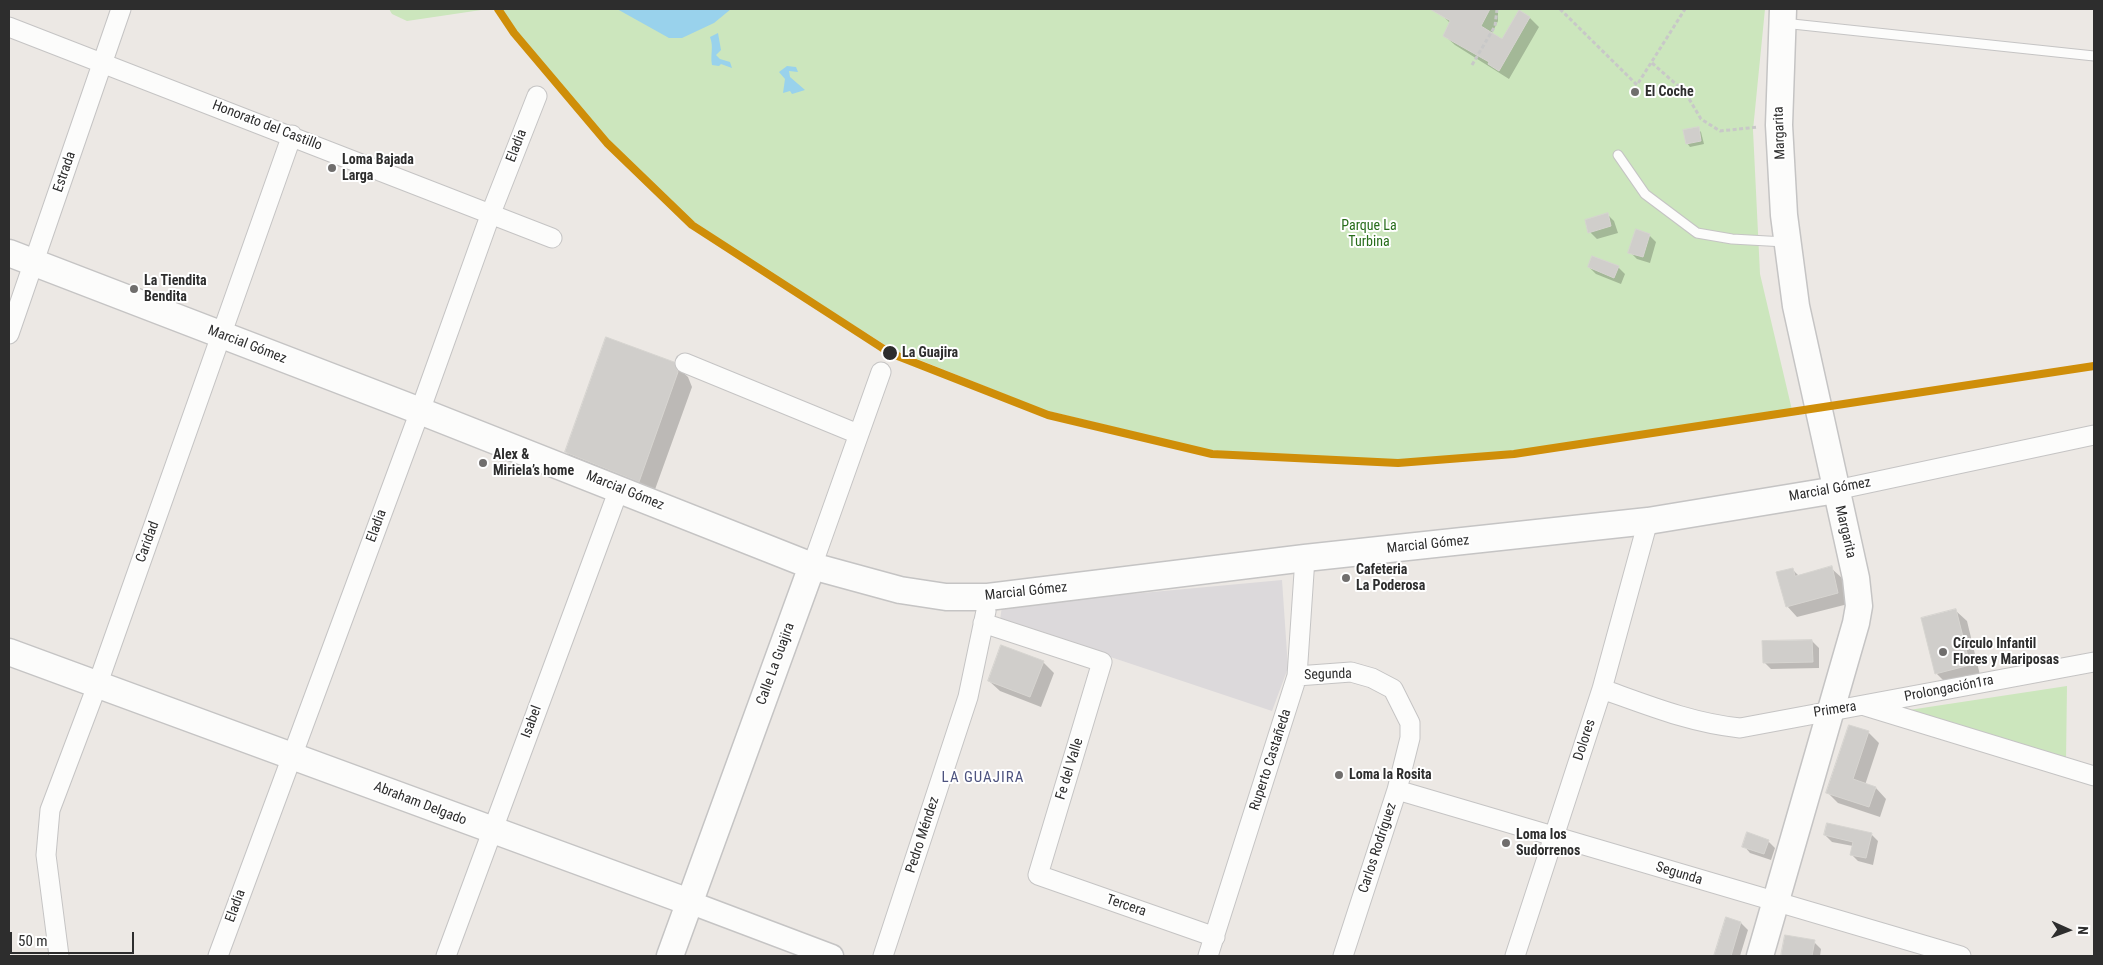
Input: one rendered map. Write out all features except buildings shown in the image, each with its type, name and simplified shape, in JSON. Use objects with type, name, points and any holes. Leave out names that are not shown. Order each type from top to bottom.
[{"type":"main road","name":"Margarita","points":[[1760,956],[1833,710],[1860,606],[1856,578],[1796,306],[1788,242],[1778,125],[1782,16]]},
{"type":"main road","name":"Marcial Gómez","points":[[9,253],[619,488],[812,566],[900,590],[946,597],[988,597],[1305,558],[1648,521],[1836,490]]},
{"type":"main road","name":"Calle La Guajira","points":[[670,956],[812,566]]},
{"type":"main road","name":"Abraham Delgado","points":[[9,652],[98,683],[491,831],[689,902]]},
{"type":"street","name":"Estrada","points":[[9,334],[121,9]]},
{"type":"street","name":"Honorato del Castillo","points":[[9,26],[552,238]]},
{"type":"street","name":"Eladia","points":[[218,956],[420,411],[491,213],[537,96]]},
{"type":"street","name":"Caridad","points":[[59,956],[46,855],[50,810],[98,683],[292,135]]},
{"type":"street","points":[[685,363],[858,434]]},
{"type":"street","name":"Calle La Guajira","points":[[812,566],[881,372]]},
{"type":"street","name":"Marcial Gómez","points":[[1836,490],[2094,435]]},
{"type":"street","name":"Isabel","points":[[446,956],[619,488]]},
{"type":"street","name":"Dolores","points":[[1515,956],[1602,689],[1648,521]]},
{"type":"street","name":"Ruperto Castañeda","points":[[1208,956],[1297,676],[1305,558]]},
{"type":"street","name":"Pedro Méndez","points":[[883,956],[968,697],[988,597]]},
{"type":"street","name":"Fe del Valle","points":[[983,624],[1102,662],[1038,875]]},
{"type":"street","name":"Prolongación1ra","points":[[1862,705],[2094,662]]},
{"type":"street","name":"Segunda","points":[[1297,676],[1351,672],[1372,678],[1393,689],[1410,723],[1410,738]]},
{"type":"street","name":"Primera","points":[[1602,689],[1682,717],[1714,725],[1740,728],[1862,705],[2094,776]]},
{"type":"street","name":"Carlos Rodríguez","points":[[1343,956],[1397,790],[1410,738]]},
{"type":"street","name":"Segunda","points":[[1397,790],[1961,956]]},
{"type":"street","name":"Tercera","points":[[1038,875],[1215,937]]},
{"type":"street","name":"Abraham Delgado","points":[[689,902],[832,956]]},
{"type":"lane","points":[[1782,16],[2094,56]]},
{"type":"lane","points":[[1618,155],[1645,194],[1697,233],[1732,239],[1788,242]]},
{"type":"path","points":[[1472,65],[1495,26],[1497,9]]},
{"type":"path","points":[[1560,9],[1638,85],[1685,9]]},
{"type":"path","points":[[1652,63],[1685,92],[1701,119],[1720,131],[1778,125]]},
{"type":"shaded area","points":[[1282,580],[1288,668],[1272,711],[1000,620],[1002,606]]},
{"type":"green space","points":[[389,9],[488,9],[407,21],[392,14]]},
{"type":"green space","name":"Parque La Turbina","points":[[500,9],[1765,9],[1753,130],[1760,274],[1792,410],[1483,456],[1392,460],[1249,454],[1204,449],[1044,410],[890,348],[755,263],[680,212],[601,134],[541,63]]},
{"type":"green space","points":[[2067,686],[2066,762],[1909,710]]},
{"type":"water","points":[[617,9],[731,9],[714,23],[682,38],[669,38]]},
{"type":"water","points":[[718,33],[721,50],[716,55],[720,59],[730,62],[732,68],[721,64],[719,66],[712,65],[710,37]]},
{"type":"water","points":[[787,66],[796,67],[798,72],[789,71],[790,77],[805,90],[792,94],[790,91],[783,93],[785,79],[779,72]]},
{"type":"transit line","points":[[498,9],[514,33],[607,143],[692,225],[890,353],[1048,415],[1212,454],[1398,463],[1514,454],[2094,366]]},
{"type":"place","name":"El Coche","points":[[1635,92]]},
{"type":"place","name":"Loma Bajada Larga","points":[[332,168]]},
{"type":"place","name":"La Tiendita Bendita","points":[[134,289]]},
{"type":"place","name":"La Guajira","points":[[890,353]]},
{"type":"place","name":"Alex & Miriela’s home","points":[[483,463]]},
{"type":"place","name":"Cafeteria La Poderosa","points":[[1346,578]]},
{"type":"place","name":"Círculo Infantil Flores y Mariposas","points":[[1943,652]]},
{"type":"place","name":"Loma la Rosita","points":[[1339,775]]},
{"type":"place","name":"Loma los Sudorrenos","points":[[1506,843]]},
{"type":"district","name":"LA GUAJIRA","points":[[983,778]]}]
